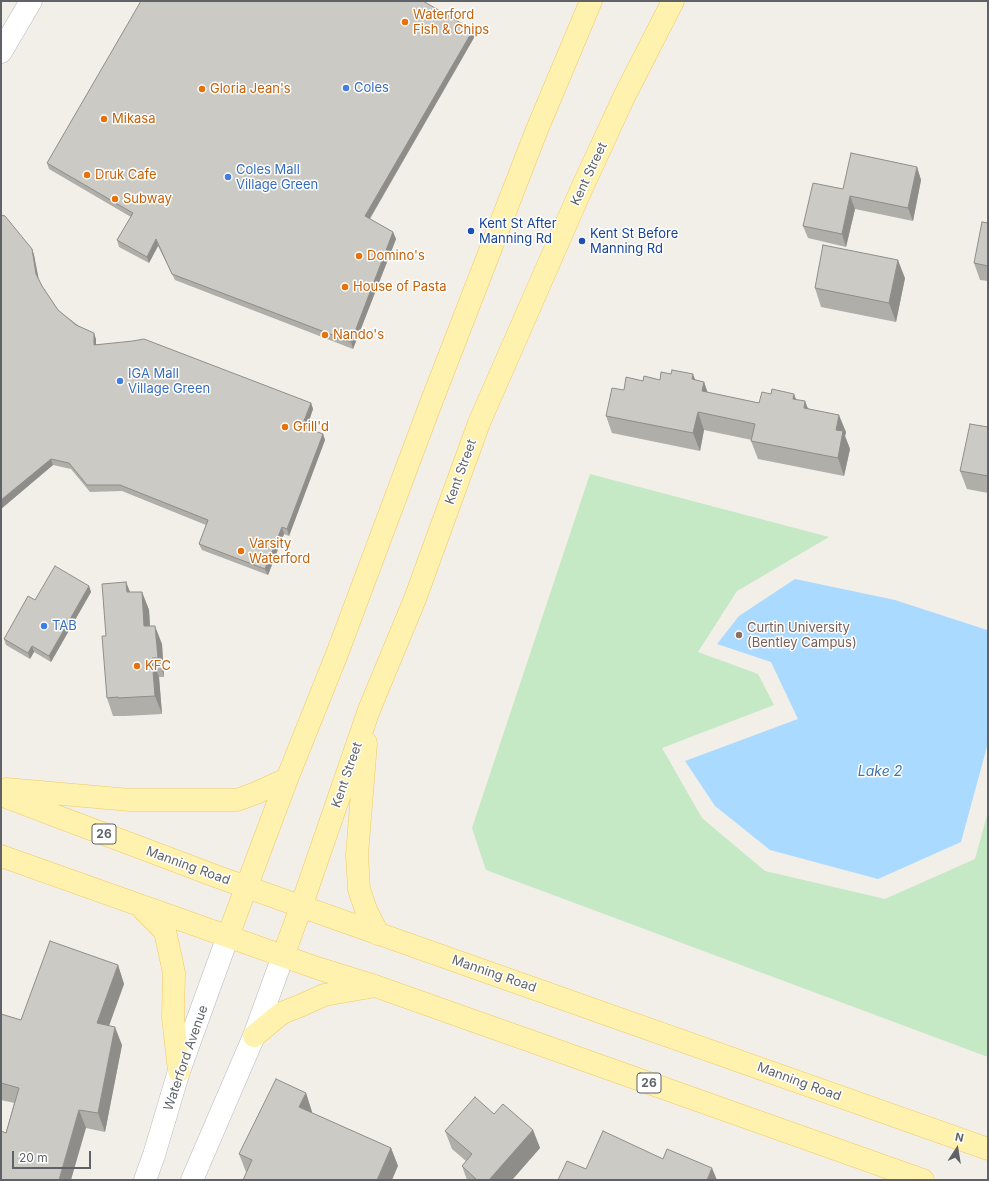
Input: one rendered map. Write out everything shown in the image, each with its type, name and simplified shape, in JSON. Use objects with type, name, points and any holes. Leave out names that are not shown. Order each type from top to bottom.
[{"type":"main road","points":[[228,936],[286,779],[340,646],[431,403],[536,132],[591,1]]},
{"type":"main road","name":"Kent Street","points":[[283,956],[369,710],[414,599],[479,423],[588,175],[624,97],[673,1]]},
{"type":"main road","points":[[369,710],[357,855],[359,889],[366,910],[378,934]]},
{"type":"main road","points":[[1,789],[130,800],[237,800],[286,779]]},
{"type":"main road","name":"Manning Road","points":[[1,796],[301,907],[598,1010],[988,1149]]},
{"type":"main road","name":"26","points":[[1,856],[317,968],[375,986],[923,1180]]},
{"type":"main road","points":[[136,903],[165,931],[174,973],[173,1017],[179,1071]]},
{"type":"main road","points":[[254,1036],[282,1013],[324,995],[375,986]]},
{"type":"street","points":[[1,52],[31,1]]},
{"type":"street","name":"Waterford Avenue","points":[[145,1180],[179,1071],[228,936]]},
{"type":"street","points":[[192,1180],[254,1036],[283,956]]},
{"type":"green space","points":[[590,474],[829,537],[737,591],[698,652],[758,674],[774,705],[662,748],[702,818],[765,871],[885,899],[975,859],[988,812],[988,1057],[486,870],[472,828]]},
{"type":"water","name":"Lake 2","points":[[795,579],[895,600],[987,630],[988,743],[961,842],[878,879],[770,850],[715,806],[685,761],[798,719],[771,662],[717,644],[739,616]]},
{"type":"building","name":"Coles Mall Village Green","points":[[141,1],[423,1],[473,30],[365,216],[393,232],[351,342],[172,274],[156,239],[147,257],[117,240],[133,213],[47,163]]},
{"type":"building","points":[[851,153],[917,167],[908,208],[850,196],[842,234],[803,226],[813,183],[843,189]]},
{"type":"building","name":"IGA Mall Village Green","points":[[1,215],[5,216],[32,249],[36,274],[58,310],[76,325],[94,333],[94,345],[144,339],[311,403],[302,426],[323,434],[287,529],[282,527],[265,569],[199,544],[208,520],[120,485],[87,485],[69,463],[51,459],[1,500]]},
{"type":"building","points":[[982,222],[988,223],[988,266],[974,263]]},
{"type":"building","points":[[823,245],[898,260],[889,303],[815,288]]},
{"type":"building","points":[[672,370],[693,374],[692,379],[704,382],[702,391],[759,403],[762,392],[771,394],[772,389],[794,394],[793,399],[805,401],[804,408],[839,415],[836,430],[843,431],[838,458],[751,441],[755,424],[698,412],[693,433],[606,416],[612,388],[624,390],[626,377],[643,381],[644,376],[660,380],[661,372],[671,374]]},
{"type":"building","points":[[970,424],[988,427],[988,476],[960,471]]},
{"type":"building","name":"TAB","points":[[55,566],[89,586],[49,656],[32,646],[28,653],[4,639],[28,596],[35,600]]},
{"type":"building","name":"KFC","points":[[126,582],[127,592],[142,592],[144,626],[155,626],[158,658],[152,658],[155,696],[107,698],[102,636],[106,636],[102,584]]},
{"type":"building","points":[[50,941],[118,965],[97,1023],[115,1027],[98,1113],[79,1110],[59,1180],[1,1180],[1,1131],[6,1133],[19,1088],[1,1083],[1,1014],[21,1020]]},
{"type":"building","points":[[276,1079],[306,1093],[299,1107],[391,1148],[377,1180],[243,1180],[252,1160],[239,1154]]},
{"type":"building","points":[[475,1097],[494,1114],[503,1104],[533,1130],[489,1180],[477,1180],[462,1166],[472,1154],[445,1131]]},
{"type":"building","points":[[603,1131],[663,1159],[667,1149],[712,1168],[707,1180],[558,1180],[567,1161],[586,1169]]},
{"type":"place","name":"Waterford Fish & Chips","points":[[405,22]]},
{"type":"place","name":"Coles","points":[[346,88]]},
{"type":"place","name":"Gloria Jean's","points":[[202,89]]},
{"type":"place","name":"Mikasa","points":[[104,119]]},
{"type":"place","name":"Druk Cafe","points":[[87,175]]},
{"type":"place","name":"Coles Mall Village Green","points":[[228,177]]},
{"type":"place","name":"Subway","points":[[115,199]]},
{"type":"place","name":"Kent St After Manning Rd","points":[[471,231]]},
{"type":"place","name":"Kent St Before Manning Rd","points":[[582,241]]},
{"type":"place","name":"Domino's","points":[[359,256]]},
{"type":"place","name":"House of Pasta","points":[[345,287]]},
{"type":"place","name":"Nando's","points":[[325,335]]},
{"type":"place","name":"IGA Mall Village Green","points":[[120,381]]},
{"type":"place","name":"Grill'd","points":[[285,427]]},
{"type":"place","name":"Varsity Waterford","points":[[241,551]]},
{"type":"place","name":"TAB","points":[[44,626]]},
{"type":"place","name":"Curtin University (Bentley Campus)","points":[[739,635]]},
{"type":"place","name":"KFC","points":[[137,666]]}]
